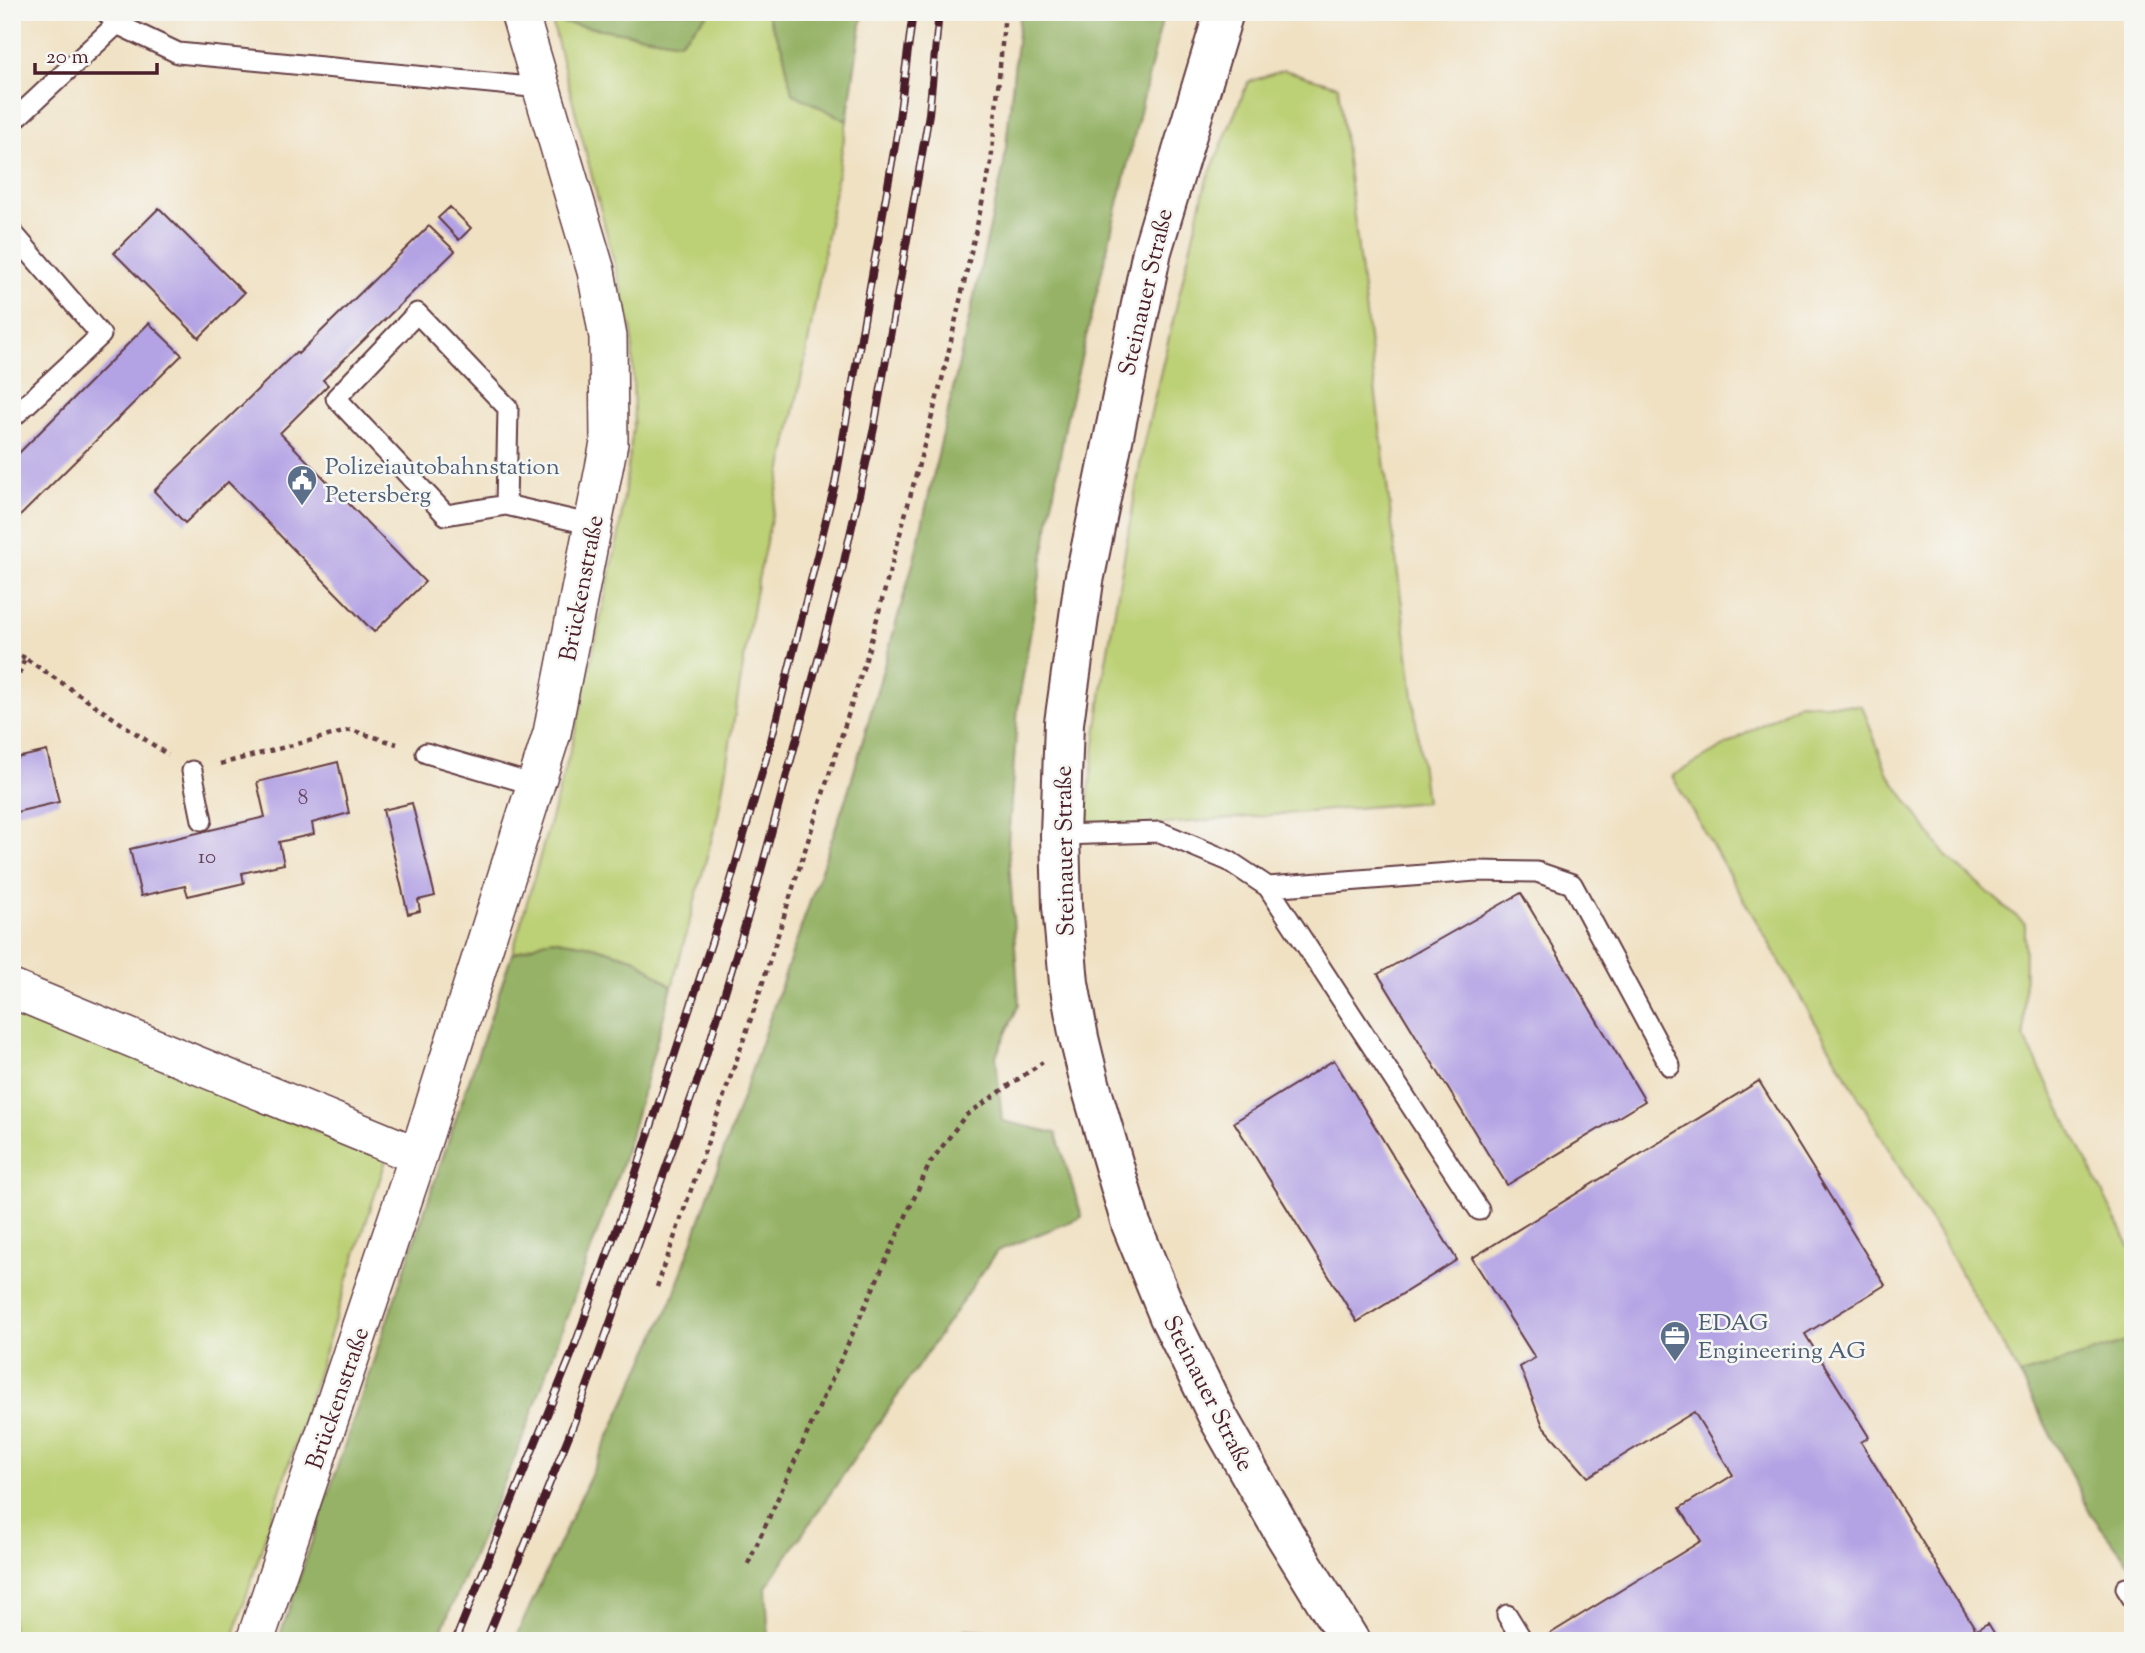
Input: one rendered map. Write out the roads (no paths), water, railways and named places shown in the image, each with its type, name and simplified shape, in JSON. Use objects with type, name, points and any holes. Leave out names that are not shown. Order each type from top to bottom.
[{"type":"street","name":"Brückenstraße","points":[[255,1641],[418,1156],[552,733],[610,443],[608,337],[596,271],[519,12]]},
{"type":"street","name":"Steinauer Straße","points":[[1223,14],[1152,251],[1106,463],[1084,581],[1064,723],[1060,835],[1062,906],[1069,983],[1079,1038],[1098,1114],[1131,1224],[1169,1317],[1219,1419],[1285,1535],[1350,1641]]},
{"type":"street","points":[[12,989],[418,1156]]},
{"type":"lane","points":[[12,122],[112,18],[178,53],[541,88]]},
{"type":"lane","points":[[12,232],[101,335],[12,418]]},
{"type":"lane","points":[[506,505],[508,408],[417,313],[336,398],[446,515],[506,505],[593,524]]},
{"type":"lane","points":[[426,753],[535,785]]},
{"type":"lane","points":[[192,771],[202,820]]},
{"type":"lane","points":[[1060,835],[1160,832],[1229,861],[1268,887],[1479,1210]]},
{"type":"lane","points":[[1268,887],[1476,871],[1537,872],[1572,884],[1670,1066]]},
{"type":"lane","points":[[1507,1615],[1524,1641]]},
{"type":"railway","points":[[455,1641],[572,1353],[627,1200],[725,901],[770,745],[835,484],[897,134],[913,12]]},
{"type":"railway","points":[[486,1641],[574,1423],[703,1065],[756,889],[841,575],[874,428],[929,114],[939,12]]},
{"type":"place","name":"Polizeiautobahnstation Petersberg","points":[[302,507]]},
{"type":"place","name":"EDAG Engineering AG","points":[[1675,1363]]}]
